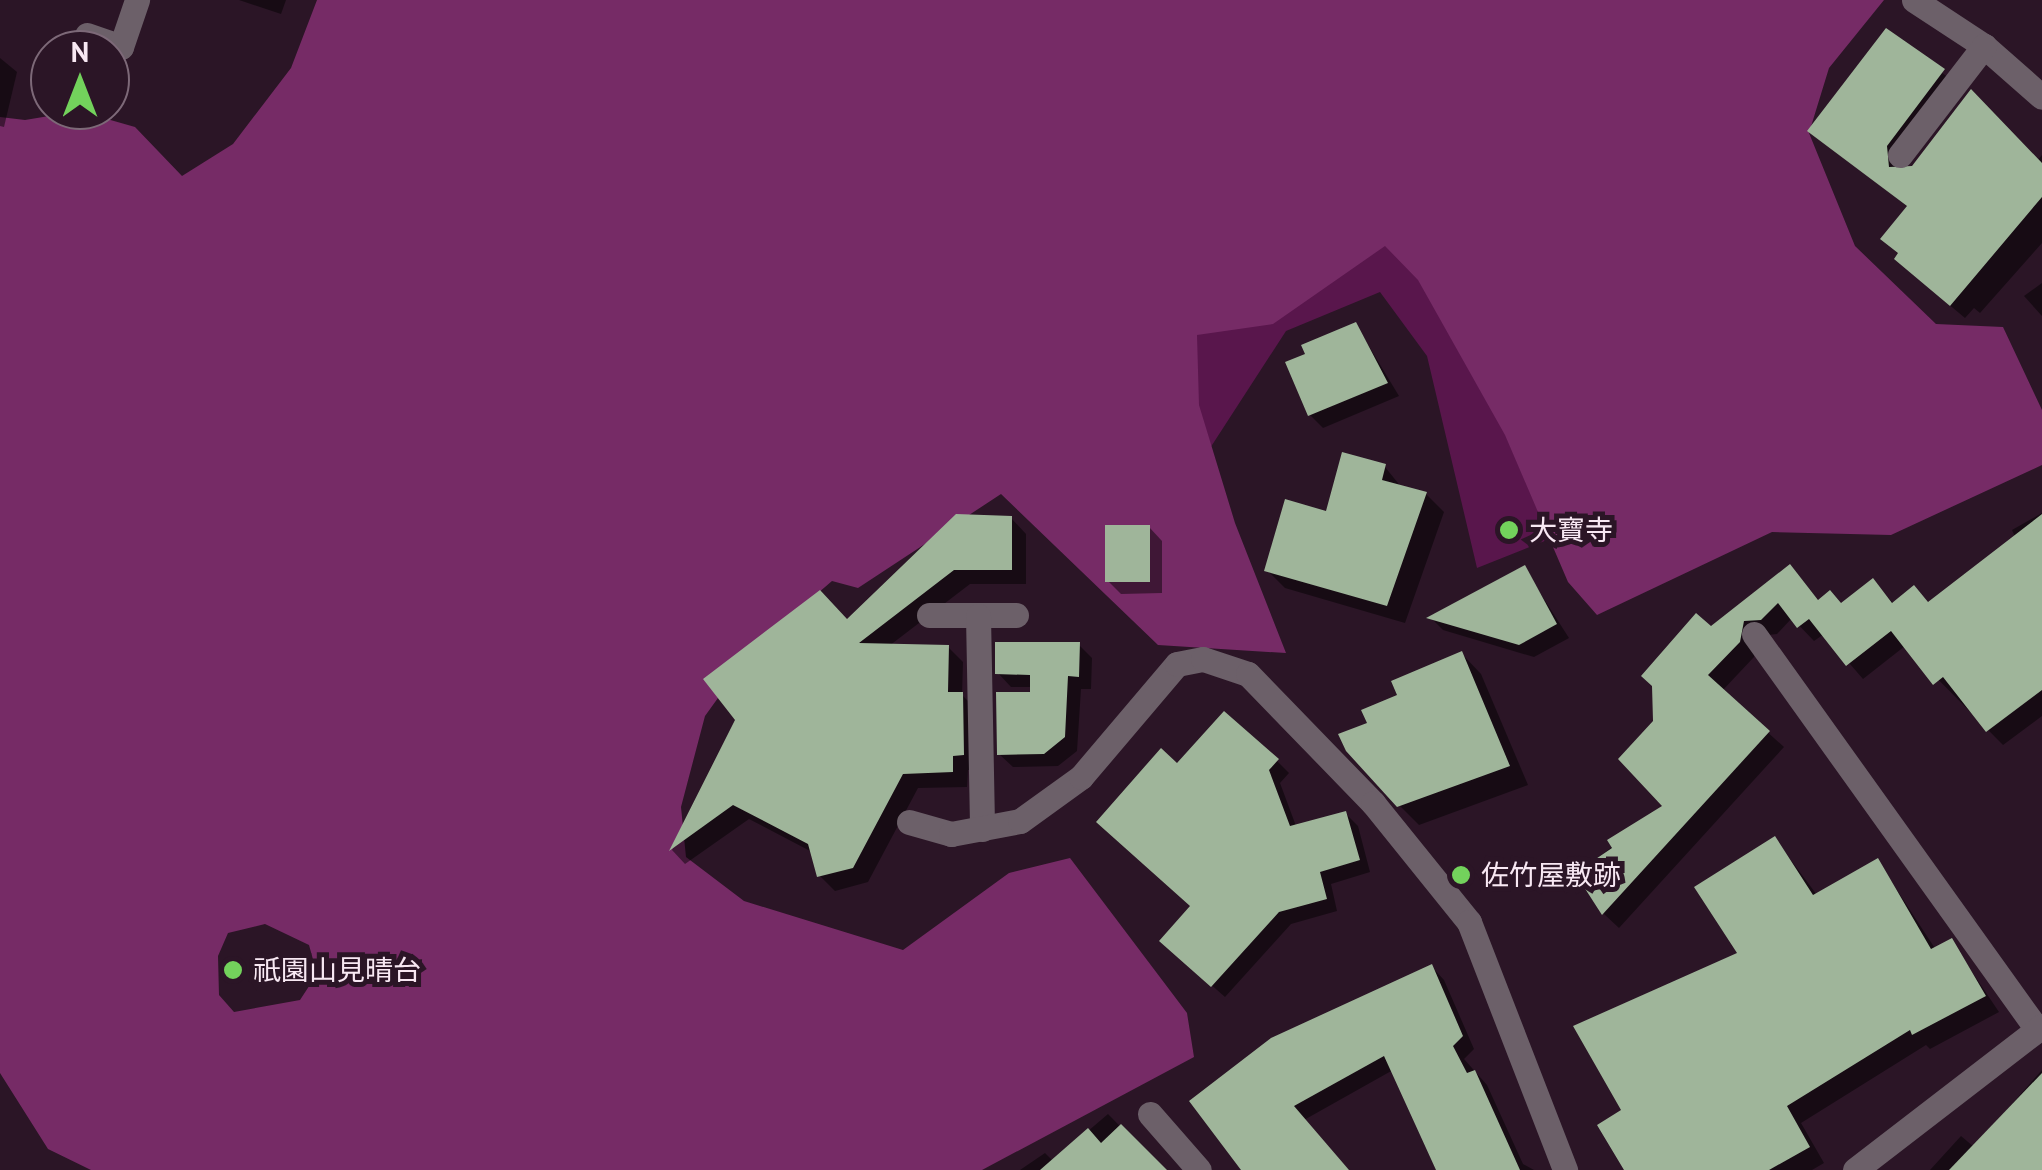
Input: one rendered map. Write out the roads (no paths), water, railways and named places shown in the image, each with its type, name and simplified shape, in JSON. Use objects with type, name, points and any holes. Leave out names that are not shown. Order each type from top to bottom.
[{"type":"street","points":[[126,30],[137,0]]},
{"type":"street","points":[[1914,0],[1984,46],[2042,97]]},
{"type":"street","points":[[1900,155],[1984,46]]},
{"type":"street","points":[[929,616],[1016,616]]},
{"type":"street","points":[[978,616],[982,828]]},
{"type":"street","points":[[1754,634],[2040,1028],[1855,1170]]},
{"type":"street","points":[[909,822],[951,834],[1020,821],[1081,777],[1143,696],[1176,664],[1203,659],[1248,674],[1373,803],[1469,922],[1565,1170]]},
{"type":"street","points":[[1150,1114],[1199,1170]]},
{"type":"place","name":"大寶寺","points":[[1509,530]]},
{"type":"place","name":"佐竹屋敷跡","points":[[1461,875]]},
{"type":"place","name":"祇園山見晴台","points":[[233,970]]}]
